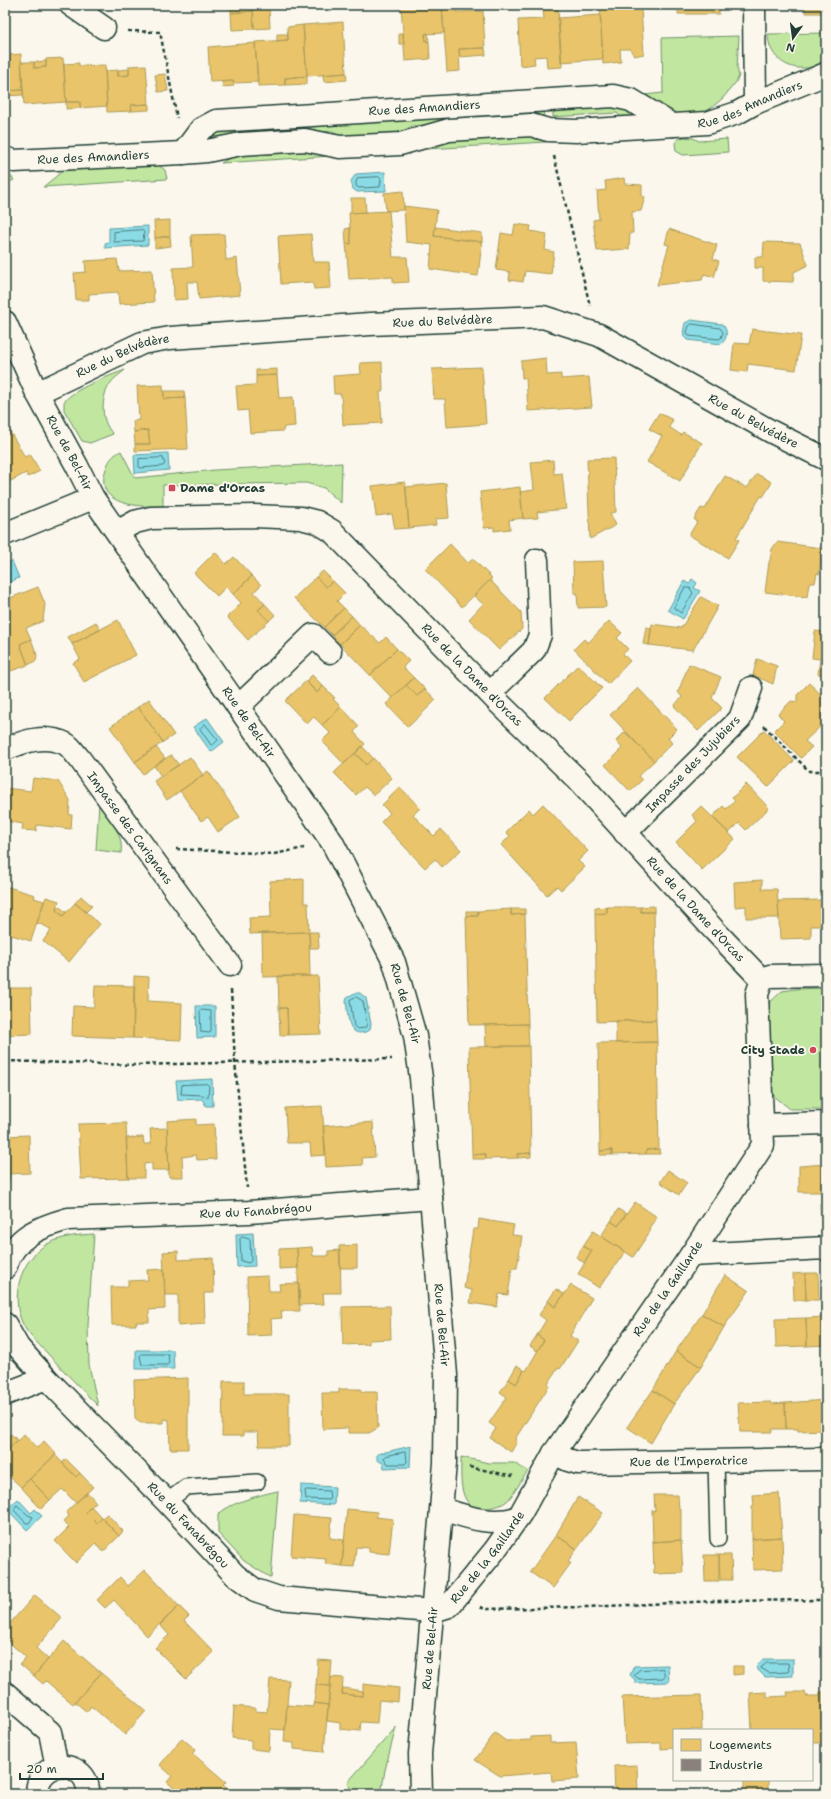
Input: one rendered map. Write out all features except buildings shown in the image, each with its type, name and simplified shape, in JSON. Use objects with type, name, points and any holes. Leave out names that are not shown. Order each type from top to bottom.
[{"type":"street","points":[[71,5],[104,28]]},
{"type":"street","points":[[754,5],[755,103]]},
{"type":"street","name":"Rue des Amandiers","points":[[5,158],[14,161],[186,150],[207,151],[241,144],[305,140],[340,147],[400,144],[449,130],[531,125],[548,130],[576,131],[707,123],[737,113],[755,103],[826,74]]},
{"type":"street","name":"Rue des Amandiers","points":[[186,150],[201,129],[216,121],[613,96],[631,100],[672,125]]},
{"type":"street","name":"Rue du Belvédère","points":[[37,393],[142,343],[170,338],[370,324],[543,317],[594,333],[772,432],[826,459]]},
{"type":"street","name":"Rue de Bel-Air","points":[[5,322],[37,393],[78,466],[93,498],[332,842],[394,962],[415,1036],[446,1375],[445,1463],[420,1754],[421,1794]]},
{"type":"street","points":[[5,534],[93,498]]},
{"type":"street","name":"Rue de la Dame d'Orcas","points":[[117,532],[135,522],[151,518],[285,516],[316,522],[332,531],[490,693],[578,780],[625,833],[762,980]]},
{"type":"street","points":[[490,693],[537,646],[540,635],[537,560]]},
{"type":"street","points":[[238,707],[313,635],[330,652]]},
{"type":"street","name":"Impasse des Jujubiers","points":[[625,833],[740,719],[752,688]]},
{"type":"street","name":"Impasse des Carignans","points":[[5,749],[33,739],[50,739],[67,745],[79,758],[230,965]]},
{"type":"street","points":[[762,980],[770,976],[826,975]]},
{"type":"street","name":"Rue de la Gaillarde","points":[[433,1611],[449,1606],[495,1550],[517,1518],[554,1453],[691,1255],[763,1145],[756,994],[762,980]]},
{"type":"street","points":[[762,1125],[826,1122]]},
{"type":"street","name":"Rue du Fanabrégou","points":[[5,1268],[8,1258],[24,1238],[42,1226],[68,1219],[249,1212],[431,1198]]},
{"type":"street","points":[[691,1255],[826,1248]]},
{"type":"street","name":"Rue du Fanabrégou","points":[[5,1324],[18,1347],[46,1378],[167,1502],[235,1575],[255,1590],[279,1598],[433,1611]]},
{"type":"street","points":[[5,1394],[46,1378]]},
{"type":"street","name":"Rue de l'Imperatrice","points":[[554,1453],[578,1463],[826,1459]]},
{"type":"street","points":[[442,1509],[486,1521],[497,1522],[517,1518]]},
{"type":"street","points":[[5,1693],[50,1732],[57,1766]]},
{"type":"street","points":[[37,1794],[37,1786],[44,1773],[57,1766],[72,1768],[77,1771],[87,1783],[88,1794]]},
{"type":"lane","points":[[716,1461],[718,1539]]},
{"type":"lane","points":[[167,1502],[186,1487],[257,1482]]},
{"type":"path","points":[[104,28],[160,32],[178,124],[186,150]]},
{"type":"path","points":[[548,130],[590,302],[594,333]]},
{"type":"path","points":[[740,719],[755,717],[809,771],[821,771],[826,761]]},
{"type":"path","points":[[154,861],[173,849],[274,854],[332,842]]},
{"type":"path","points":[[230,965],[235,1062],[249,1212]]},
{"type":"path","points":[[5,1061],[134,1065],[418,1058]]},
{"type":"path","points":[[445,1463],[523,1478],[535,1487]]},
{"type":"path","points":[[459,1595],[485,1609],[586,1607],[714,1601],[826,1600]]},
{"type":"green space","points":[[826,33],[826,60],[806,68],[791,66],[779,60],[774,55],[771,48],[768,34]]},
{"type":"green space","points":[[739,36],[737,67],[739,76],[723,98],[703,115],[672,115],[644,95],[663,93],[662,38]]},
{"type":"green space","points":[[620,106],[624,108],[634,120],[624,121],[617,113],[553,117],[553,110]]},
{"type":"green space","points":[[543,110],[544,117],[412,126],[392,137],[342,139],[333,131],[309,133],[307,130],[313,125]]},
{"type":"green space","points":[[262,129],[268,132],[215,139],[209,137],[213,132]]},
{"type":"green space","points":[[532,133],[546,142],[427,149],[454,138]]},
{"type":"green space","points":[[684,137],[693,138],[699,141],[727,139],[728,152],[683,155],[676,151],[675,143],[678,139]]},
{"type":"green space","points":[[303,147],[332,156],[221,163],[242,151]]},
{"type":"green space","points":[[157,164],[165,170],[167,179],[43,187],[65,169]]},
{"type":"green space","points":[[5,169],[14,180],[5,184]]},
{"type":"green space","points":[[125,370],[110,384],[104,398],[103,406],[105,421],[113,434],[90,443],[82,441],[64,410],[64,402],[75,392],[101,379]]},
{"type":"green space","points":[[121,451],[135,478],[215,470],[342,463],[341,503],[324,488],[306,483],[163,485],[163,506],[133,505],[113,498],[107,492],[104,484],[105,472],[109,462],[112,457]]},
{"type":"green space","points":[[99,803],[115,826],[120,839],[121,853],[96,850]]},
{"type":"green space","points":[[826,988],[826,1109],[790,1109],[774,1096],[768,1078],[766,1006],[782,991]]},
{"type":"green space","points":[[94,1234],[88,1325],[89,1365],[98,1406],[30,1335],[20,1317],[17,1293],[24,1269],[39,1250],[49,1243],[66,1237]]},
{"type":"green space","points":[[461,1457],[489,1463],[514,1463],[528,1471],[507,1501],[494,1507],[477,1508],[470,1505],[463,1492],[461,1483]]},
{"type":"green space","points":[[278,1491],[271,1578],[244,1561],[218,1533],[218,1515],[237,1503]]},
{"type":"green space","points":[[396,1727],[385,1770],[381,1794],[352,1794],[348,1782]]},
{"type":"water","points":[[385,172],[386,191],[357,192],[353,189],[351,181],[356,174]]},
{"type":"water","points":[[148,226],[148,245],[105,248],[105,243],[109,242],[109,228]]},
{"type":"water","points":[[691,320],[722,324],[726,331],[725,339],[721,344],[687,340],[683,334],[684,327],[685,323]]},
{"type":"water","points":[[168,453],[169,470],[135,473],[134,455]]},
{"type":"water","points":[[12,561],[19,578],[5,584],[5,564]]},
{"type":"water","points":[[692,579],[697,583],[694,588],[700,591],[683,619],[668,610],[684,581],[689,584]]},
{"type":"water","points":[[207,718],[224,742],[211,752],[193,727]]},
{"type":"water","points":[[355,993],[360,993],[366,998],[371,1024],[370,1030],[362,1033],[353,1030],[348,1019],[346,1000],[347,997]]},
{"type":"water","points":[[196,1006],[215,1006],[215,1037],[197,1038]]},
{"type":"water","points":[[212,1079],[213,1106],[206,1106],[202,1099],[178,1100],[176,1081]]},
{"type":"water","points":[[253,1233],[255,1266],[237,1267],[236,1234]]},
{"type":"water","points":[[136,1350],[173,1350],[174,1369],[136,1369]]},
{"type":"water","points":[[411,1446],[410,1467],[384,1468],[383,1463],[377,1460],[377,1454]]},
{"type":"water","points":[[301,1485],[335,1487],[334,1505],[300,1503]]},
{"type":"water","points":[[18,1499],[31,1513],[35,1509],[42,1516],[27,1530],[7,1509]]},
{"type":"water","points":[[763,1659],[793,1659],[793,1676],[765,1677],[758,1670],[757,1666]]},
{"type":"water","points":[[668,1665],[669,1682],[635,1683],[635,1680],[630,1675],[634,1666]]},
{"type":"place","name":"Dame d'Orcas","points":[[172,488]]},
{"type":"place","name":"City Stade","points":[[813,1050]]}]
